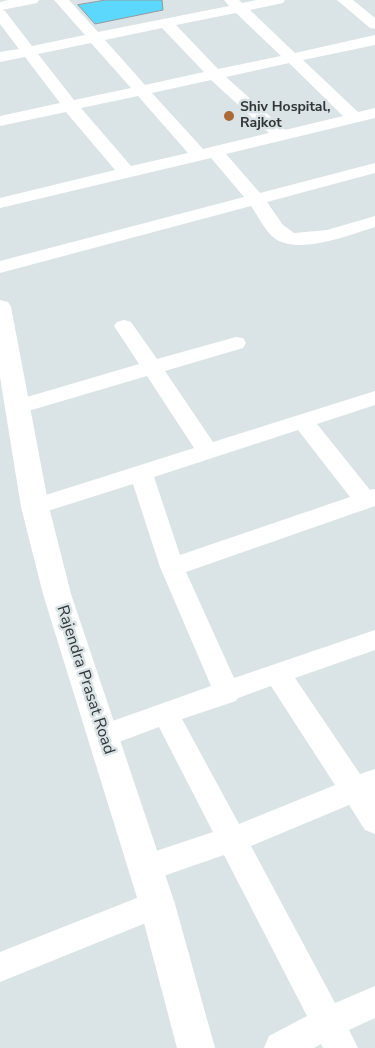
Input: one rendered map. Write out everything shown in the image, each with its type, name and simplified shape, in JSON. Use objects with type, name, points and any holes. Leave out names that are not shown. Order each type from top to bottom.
[{"type":"street","points":[[0,6],[32,0]]},
{"type":"street","points":[[61,0],[95,37],[139,91],[256,199],[283,236],[292,241],[305,240],[375,222]]},
{"type":"street","points":[[0,57],[165,23],[235,4],[278,0]]},
{"type":"street","points":[[344,0],[375,25]]},
{"type":"street","points":[[235,4],[355,118]]},
{"type":"street","points":[[0,14],[70,106],[127,172]]},
{"type":"street","points":[[165,23],[215,74],[282,136]]},
{"type":"street","points":[[0,121],[375,40]]},
{"type":"street","points":[[0,203],[375,113]]},
{"type":"street","points":[[0,268],[375,168]]},
{"type":"street","name":"Rajendra Prasat Road","points":[[0,307],[35,507],[57,594],[146,868],[196,1048]]},
{"type":"street","points":[[124,326],[154,367],[208,452]]},
{"type":"street","points":[[18,408],[236,343]]},
{"type":"street","points":[[35,507],[375,398]]},
{"type":"street","points":[[172,567],[370,498],[303,421]]},
{"type":"street","points":[[141,473],[172,567],[227,693]]},
{"type":"street","points":[[103,736],[375,640]]},
{"type":"street","points":[[277,673],[365,786],[375,821]]},
{"type":"street","points":[[166,714],[334,1035]]},
{"type":"street","points":[[146,868],[259,830],[365,786]]},
{"type":"street","points":[[0,966],[157,904]]},
{"type":"street","points":[[281,1048],[334,1035],[375,1002]]},
{"type":"building","points":[[106,0],[162,0],[163,10],[95,24],[78,5]]},
{"type":"place","name":"Shiv Hospital, Rajkot","points":[[229,116]]}]
